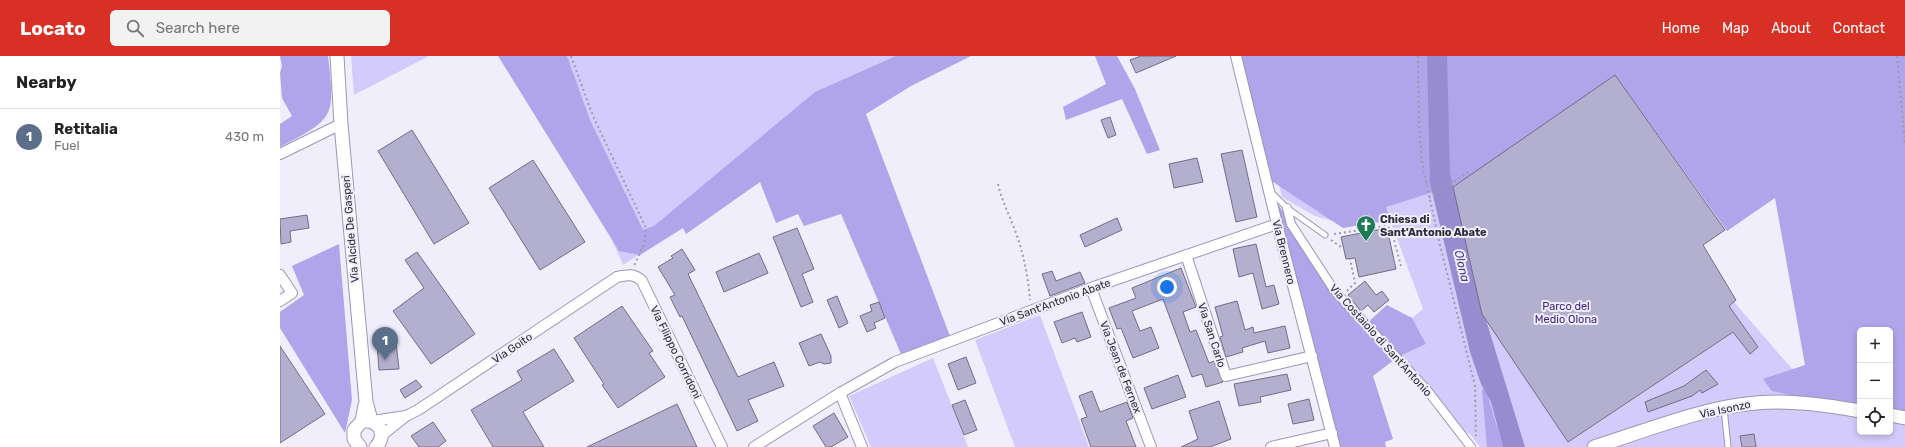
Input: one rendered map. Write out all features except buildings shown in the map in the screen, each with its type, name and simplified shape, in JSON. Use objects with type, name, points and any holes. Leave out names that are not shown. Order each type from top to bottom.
[{"type":"street","name":"Via Brennero","points":[[1236,56],[1277,224],[1335,447]]},
{"type":"street","name":"Via Alcide De Gasperi","points":[[337,57],[341,124],[366,402],[369,421],[354,430],[354,445]]},
{"type":"street","points":[[280,154],[341,124]]},
{"type":"street","name":"Via Costaiolo di Sant'Antonio","points":[[1286,208],[1291,224],[1334,290],[1427,390],[1470,447]]},
{"type":"street","name":"Via Sant'Antonio Abate","points":[[754,447],[840,394],[896,362],[1091,288],[1277,224]]},
{"type":"street","name":"Via San Carlo","points":[[1186,255],[1226,376],[1312,356]]},
{"type":"street","name":"Via Goito","points":[[379,441],[406,416],[418,410],[617,277],[630,274]]},
{"type":"street","name":"Via Filippo Corridoni","points":[[630,274],[638,277],[642,281],[722,447]]},
{"type":"street","points":[[280,275],[292,293],[280,300]]},
{"type":"street","name":"Via Jean de Fernex","points":[[1091,288],[1151,447]]},
{"type":"street","points":[[840,394],[862,447]]},
{"type":"street","name":"Via Isonzo","points":[[1594,447],[1724,414],[1755,403],[1787,402],[1857,410]]},
{"type":"street","name":"Via Goito","points":[[369,421],[406,416]]},
{"type":"street","points":[[1893,416],[1905,418]]},
{"type":"street","points":[[369,421],[380,426],[379,441]]},
{"type":"street","points":[[1271,447],[1332,433]]},
{"type":"lane","name":"Via Costaiolo di Sant'Antonio","points":[[1269,191],[1286,208],[1325,235]]},
{"type":"lane","points":[[1724,414],[1728,447]]},
{"type":"path","points":[[571,56],[593,116],[646,228],[644,244],[630,274]]},
{"type":"path","points":[[1418,56],[1420,152],[1429,198],[1475,386],[1477,441]]},
{"type":"path","points":[[1897,56],[1905,144]]},
{"type":"path","points":[[1429,198],[1469,172]]},
{"type":"path","points":[[998,184],[1001,200],[1016,233],[1027,269],[1031,311]]},
{"type":"path","points":[[1325,235],[1386,226],[1391,229],[1401,266]]},
{"type":"path","points":[[1325,235],[1344,249]]},
{"type":"path","points":[[1350,258],[1355,283]]},
{"type":"green space","points":[[351,56],[429,56],[354,95]]},
{"type":"green space","points":[[520,56],[943,56],[623,265],[570,144]]},
{"type":"green space","name":"Parco del Medio Olona","points":[[1247,56],[1905,56],[1905,447],[1480,447],[1470,434],[1465,432],[1398,357],[1426,344],[1412,318],[1423,309],[1391,222],[1347,225],[1315,216],[1282,197]],"holes":[[[1616,73],[1776,197],[1806,365],[1793,370],[1565,107]]]},
{"type":"green space","points":[[1040,315],[1089,447],[1015,447],[975,340]]},
{"type":"green space","points":[[933,358],[968,447],[871,447],[849,396]]},
{"type":"shaded area","points":[[280,56],[328,56],[331,92],[327,114],[321,122],[312,129],[280,147],[280,124],[292,116],[282,98],[280,73],[282,66]]},
{"type":"shaded area","points":[[498,56],[567,56],[590,120],[643,230],[654,226],[815,92],[896,56],[971,56],[911,86],[866,114],[951,339],[901,354],[841,214],[804,226],[798,214],[776,223],[760,182],[686,234],[683,228],[640,255],[619,251]]},
{"type":"shaded area","points":[[1095,56],[1117,56],[1135,89],[1160,150],[1147,154],[1122,99],[1066,120],[1063,107],[1106,84]]},
{"type":"shaded area","points":[[1236,56],[1905,56],[1905,421],[1893,418],[1893,327],[1857,327],[1857,409],[1772,391],[1763,379],[1805,365],[1775,198],[1727,231],[1615,75],[1462,183],[1386,207],[1390,220],[1343,228],[1267,178]]},
{"type":"shaded area","points":[[1269,191],[1316,260],[1365,325],[1387,305],[1412,318],[1426,344],[1398,357],[1373,376],[1393,439],[1385,442],[1386,447],[1335,447]]},
{"type":"shaded area","points":[[339,244],[352,400],[345,433],[280,328],[280,312],[304,295],[292,266]]},
{"type":"shaded area","points":[[1482,389],[1486,390],[1503,447],[1487,447]]},
{"type":"water","name":"Olona","points":[[1427,56],[1447,56],[1450,173],[1482,314],[1486,320],[1525,447],[1503,447],[1491,402],[1481,384],[1470,352],[1430,183]]},
{"type":"place","name":"Chiesa di Sant'Antonio Abate","points":[[1366,242]]},
{"type":"place","name":"Retitalia","points":[[385,360]]}]
